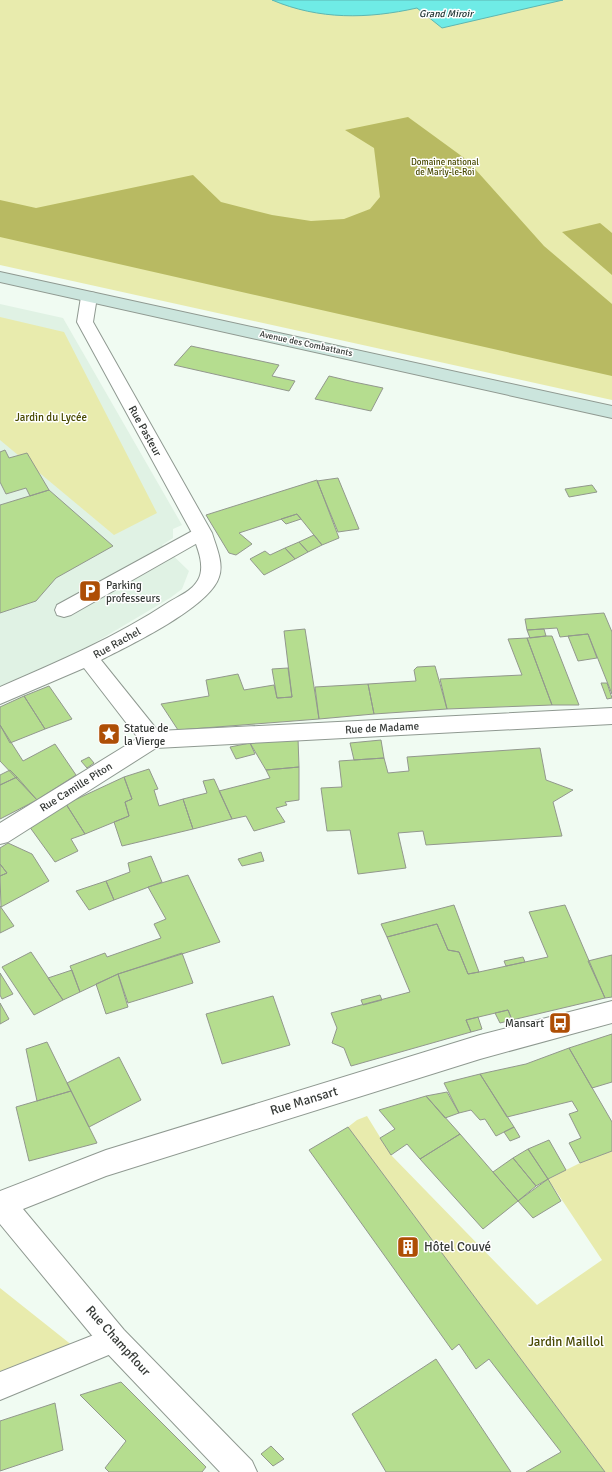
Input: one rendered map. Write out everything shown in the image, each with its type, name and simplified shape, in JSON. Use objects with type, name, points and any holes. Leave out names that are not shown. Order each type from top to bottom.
[{"type":"main road","name":"Avenue des Combattants","points":[[0,277],[612,412]]},
{"type":"street","name":"Rue Pasteur","points":[[89,297],[84,322],[202,534],[212,564]]},
{"type":"street","name":"Rue Rachel","points":[[0,696],[88,658],[167,615],[190,599],[207,583],[212,564]]},
{"type":"street","points":[[88,658],[152,740]]},
{"type":"street","name":"Rue de Madame","points":[[152,740],[612,716]]},
{"type":"street","name":"Rue Camille Piton","points":[[0,835],[152,740]]},
{"type":"street","name":"Rue Mansart","points":[[0,1204],[106,1163],[480,1047],[612,1012]]},
{"type":"street","name":"Rue Champflour","points":[[0,1204],[114,1340],[241,1472]]},
{"type":"lane","points":[[64,610],[202,534]]},
{"type":"lane","points":[[0,1386],[114,1340]]},
{"type":"shaded area","points":[[0,304],[63,318],[182,525],[173,529],[173,538],[162,545],[189,571],[182,589],[170,598],[81,651],[0,688]]},
{"type":"green space","name":"Domaine national de Marly-le-Roi","points":[[0,0],[612,0],[612,400],[0,265]]},
{"type":"green space","points":[[408,117],[467,160],[544,246],[612,304],[612,376],[0,237],[0,200],[36,208],[193,175],[221,202],[272,215],[311,221],[344,219],[370,209],[380,197],[374,148],[345,130]]},
{"type":"green space","points":[[600,223],[612,233],[612,275],[562,232]]},
{"type":"green space","name":"Jardin du Lycée","points":[[0,317],[64,332],[157,513],[114,535],[0,440]]},
{"type":"green space","name":"Jardin Maillol","points":[[367,1116],[391,1155],[537,1305],[602,1260],[548,1179],[580,1163],[612,1151],[612,1472],[605,1472],[348,1127],[357,1120]]},
{"type":"green space","points":[[0,1288],[73,1346],[0,1375]]},
{"type":"water","name":"Grand Miroir","points":[[272,0],[563,0],[442,28],[417,8],[399,12],[362,16],[344,16],[290,7]]},
{"type":"building","points":[[191,346],[279,365],[272,376],[295,381],[289,391],[174,365]]},
{"type":"building","points":[[329,376],[383,388],[371,411],[315,399]]},
{"type":"building","points":[[5,450],[9,458],[27,453],[49,490],[30,496],[26,488],[6,494],[0,482],[0,452]]},
{"type":"building","points":[[338,478],[359,529],[338,532],[317,481]]},
{"type":"building","points":[[317,480],[339,538],[322,545],[297,514],[239,533],[252,544],[236,555],[229,553],[206,515]]},
{"type":"building","points":[[592,485],[597,492],[569,497],[565,489]]},
{"type":"building","points":[[49,490],[113,546],[56,578],[36,601],[0,613],[0,505]]},
{"type":"building","points":[[297,514],[301,519],[286,524],[281,519]]},
{"type":"building","points":[[314,535],[322,545],[308,552],[299,542]]},
{"type":"building","points":[[299,542],[308,552],[295,559],[285,548]]},
{"type":"building","points":[[285,548],[295,559],[264,575],[250,559],[265,551],[270,555]]},
{"type":"building","points":[[604,613],[612,632],[612,694],[588,634],[560,637],[557,628],[527,630],[525,619]]},
{"type":"building","points":[[305,629],[319,719],[178,730],[161,704],[209,696],[206,680],[238,674],[244,690],[274,685],[277,698],[292,697],[284,631]]},
{"type":"building","points":[[544,629],[546,636],[530,638],[527,630]]},
{"type":"building","points":[[588,634],[597,658],[578,661],[568,636]]},
{"type":"building","points":[[552,636],[579,705],[552,705],[527,638]]},
{"type":"building","points":[[527,638],[552,705],[447,709],[440,679],[522,675],[508,639]]},
{"type":"building","points":[[435,666],[447,709],[374,714],[368,684],[416,681],[414,670],[417,667]]},
{"type":"building","points":[[288,668],[292,697],[277,698],[272,669]]},
{"type":"building","points":[[601,683],[607,683],[612,698],[607,699]]},
{"type":"building","points":[[368,684],[374,714],[319,719],[315,687]]},
{"type":"building","points":[[49,686],[72,719],[45,729],[24,696]]},
{"type":"building","points":[[24,696],[45,729],[10,743],[0,725],[0,707]]},
{"type":"building","points":[[0,725],[23,761],[55,744],[76,775],[37,800],[0,761]]},
{"type":"building","points":[[298,738],[299,767],[266,770],[250,743]]},
{"type":"building","points":[[381,740],[384,758],[354,760],[350,743]]},
{"type":"building","points":[[250,743],[255,754],[236,759],[230,747]]},
{"type":"building","points":[[540,748],[546,780],[573,790],[553,802],[562,836],[426,845],[423,831],[398,833],[406,868],[358,874],[350,830],[327,831],[321,788],[342,787],[339,761],[384,758],[388,773],[409,771],[407,757]]},
{"type":"building","points":[[89,757],[94,763],[87,768],[81,761]]},
{"type":"building","points":[[299,767],[299,800],[285,802],[287,805],[276,808],[285,822],[254,831],[246,816],[232,819],[219,791],[270,778],[266,770]]},
{"type":"building","points":[[149,769],[158,789],[154,790],[159,806],[183,799],[193,829],[122,846],[114,822],[129,816],[125,802],[132,799],[124,777]]},
{"type":"building","points":[[10,770],[17,777],[0,785],[0,775]]},
{"type":"building","points":[[17,777],[37,800],[0,819],[0,785]]},
{"type":"building","points":[[124,777],[132,799],[125,802],[129,816],[85,834],[66,804]]},
{"type":"building","points":[[214,779],[232,819],[193,829],[183,799],[207,793],[203,781]]},
{"type":"building","points":[[66,804],[85,834],[71,839],[78,851],[55,862],[29,826]]},
{"type":"building","points":[[8,843],[32,854],[49,881],[1,907],[0,876],[7,873],[0,864],[0,848]]},
{"type":"building","points":[[261,852],[264,861],[242,866],[238,859]]},
{"type":"building","points":[[151,856],[162,882],[114,900],[106,881],[130,872],[128,863]]},
{"type":"building","points":[[0,864],[7,873],[0,876]]},
{"type":"building","points":[[188,875],[220,942],[118,974],[80,992],[70,966],[105,953],[107,957],[161,938],[154,924],[166,919],[148,887]]},
{"type":"building","points":[[106,881],[114,900],[89,910],[76,891]]},
{"type":"building","points":[[454,905],[479,972],[468,974],[459,952],[448,950],[437,924],[387,937],[381,924]]},
{"type":"building","points":[[565,905],[605,998],[512,1020],[508,1010],[466,1020],[471,1032],[351,1066],[344,1048],[332,1043],[337,1028],[331,1013],[410,992],[387,937],[437,924],[448,950],[459,952],[468,974],[548,957],[529,912]]},
{"type":"building","points":[[0,906],[14,926],[0,933]]},
{"type":"building","points":[[31,952],[63,1000],[34,1015],[2,967]]},
{"type":"building","points":[[182,953],[193,983],[128,1003],[118,974]]},
{"type":"building","points":[[612,955],[612,997],[605,998],[588,961]]},
{"type":"building","points":[[523,957],[525,962],[506,966],[504,961]]},
{"type":"building","points":[[72,970],[80,992],[63,1000],[48,978]]},
{"type":"building","points":[[0,973],[13,994],[2,999],[0,995]]},
{"type":"building","points":[[118,974],[128,1007],[106,1014],[96,984]]},
{"type":"building","points":[[380,995],[382,1000],[363,1005],[361,1000]]},
{"type":"building","points":[[273,996],[290,1045],[222,1064],[206,1014]]},
{"type":"building","points":[[0,1003],[9,1019],[0,1024]]},
{"type":"building","points":[[508,1010],[512,1020],[500,1023],[495,1013]]},
{"type":"building","points":[[478,1017],[482,1029],[471,1032],[466,1020]]},
{"type":"building","points":[[612,1034],[612,1082],[592,1088],[569,1048]]},
{"type":"building","points":[[47,1042],[71,1091],[37,1101],[26,1049]]},
{"type":"building","points":[[569,1048],[612,1122],[612,1151],[580,1163],[569,1143],[581,1138],[569,1114],[578,1111],[572,1101],[507,1117],[480,1074],[526,1064]]},
{"type":"building","points":[[119,1057],[141,1100],[89,1127],[67,1083]]},
{"type":"building","points":[[480,1074],[514,1127],[496,1136],[485,1119],[480,1120],[471,1110],[459,1113],[444,1083]]},
{"type":"building","points":[[71,1091],[97,1143],[29,1161],[16,1107]]},
{"type":"building","points":[[447,1092],[459,1113],[445,1118],[426,1096]]},
{"type":"building","points":[[426,1096],[460,1134],[420,1159],[407,1144],[391,1155],[380,1138],[395,1129],[379,1110]]},
{"type":"building","name":"Hôtel Couvé","points":[[348,1127],[605,1472],[526,1472],[561,1452],[489,1359],[476,1369],[459,1344],[452,1350],[309,1150]]},
{"type":"building","points":[[514,1127],[520,1137],[510,1141],[504,1132]]},
{"type":"building","points":[[460,1134],[518,1201],[483,1229],[420,1159]]},
{"type":"building","points":[[549,1140],[566,1170],[548,1179],[528,1149]]},
{"type":"building","points":[[528,1149],[548,1179],[536,1186],[513,1158]]},
{"type":"building","points":[[513,1158],[536,1186],[518,1201],[493,1172]]},
{"type":"building","points":[[548,1179],[561,1201],[533,1218],[518,1201]]},
{"type":"building","points":[[436,1359],[511,1472],[386,1472],[352,1414]]},
{"type":"building","points":[[121,1382],[206,1467],[202,1472],[109,1472],[105,1468],[126,1441],[80,1395]]},
{"type":"building","points":[[55,1403],[63,1450],[0,1471],[0,1421]]},
{"type":"building","points":[[271,1446],[284,1459],[273,1466],[261,1454]]},
{"type":"place","name":"Parking professeurs","points":[[90,591]]},
{"type":"place","name":"Statue de la Vierge","points":[[109,734]]},
{"type":"place","name":"Mansart","points":[[560,1023]]},
{"type":"place","name":"Hôtel Couvé","points":[[408,1247]]}]
